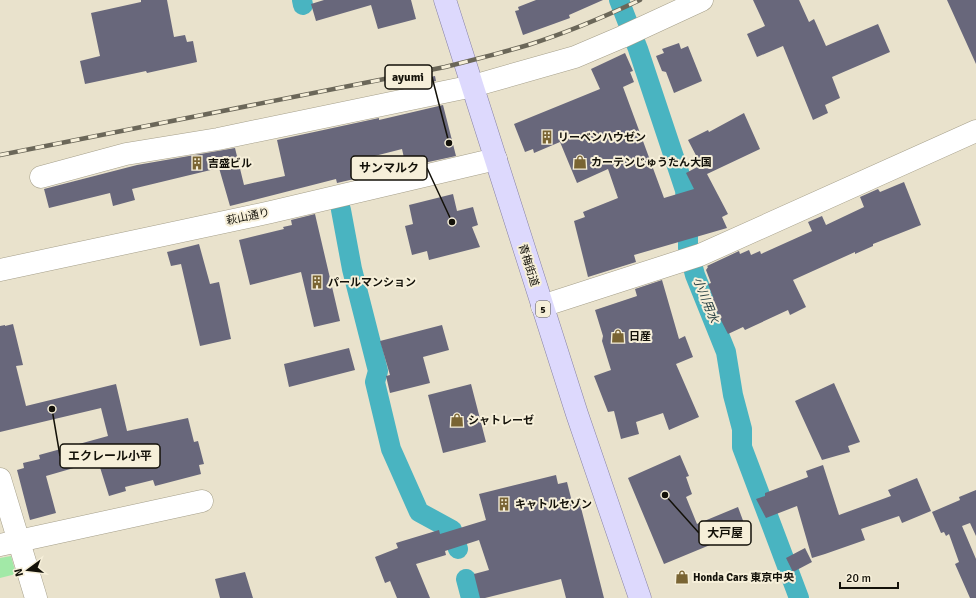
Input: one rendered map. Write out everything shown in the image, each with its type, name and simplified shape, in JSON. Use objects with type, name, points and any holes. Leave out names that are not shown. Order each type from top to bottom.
[{"type":"main road","name":"青梅街道","points":[[445,0],[577,414],[640,598]]},
{"type":"street","points":[[41,177],[126,154],[218,139],[473,86],[556,63],[631,33],[702,0]]},
{"type":"street","points":[[542,306],[691,258],[976,131]]},
{"type":"street","name":"萩山通り","points":[[0,270],[270,212],[496,159]]},
{"type":"street","points":[[0,480],[10,543],[36,598]]},
{"type":"street","points":[[10,543],[202,501]]},
{"type":"green space","points":[[11,556],[16,574],[0,578],[0,558]]},
{"type":"building","points":[[141,0],[167,0],[174,37],[185,35],[187,42],[193,41],[197,62],[85,84],[80,61],[100,56],[91,13],[141,2]]},
{"type":"building","points":[[324,0],[411,0],[416,19],[378,29],[371,5],[316,21],[311,4]]},
{"type":"building","points":[[536,0],[603,0],[569,15],[570,18],[523,35],[515,11],[519,10],[518,7]]},
{"type":"building","points":[[753,0],[799,0],[809,22],[814,19],[826,46],[878,24],[890,52],[832,77],[840,98],[825,105],[828,113],[813,120],[783,46],[757,57],[747,34],[765,26]]},
{"type":"building","points":[[947,0],[976,0],[976,64]]},
{"type":"building","points":[[679,43],[681,49],[688,46],[702,81],[674,93],[666,72],[662,71],[656,56],[664,53],[662,49]]},
{"type":"building","points":[[625,53],[633,71],[630,72],[634,82],[623,87],[664,198],[694,189],[686,173],[701,165],[688,140],[708,130],[709,132],[744,113],[760,149],[707,174],[728,214],[722,217],[727,228],[634,255],[636,262],[588,277],[574,221],[585,217],[583,212],[618,198],[608,169],[577,183],[560,142],[534,153],[533,149],[525,152],[514,124],[600,89],[591,69]]},
{"type":"building","points":[[435,76],[436,81],[407,87],[406,82]]},
{"type":"building","points":[[443,105],[456,156],[410,166],[408,157],[404,158],[402,149],[363,159],[367,176],[337,183],[336,179],[230,206],[219,168],[132,189],[135,200],[113,206],[110,193],[49,208],[44,189],[137,165],[235,148],[244,185],[285,176],[277,140],[379,118],[379,120]]},
{"type":"building","points":[[904,182],[921,225],[873,244],[873,246],[855,254],[855,252],[793,280],[806,307],[790,315],[788,310],[745,330],[743,327],[728,334],[710,299],[713,297],[708,284],[711,283],[706,270],[708,267],[707,266],[739,251],[740,254],[749,250],[751,255],[760,251],[761,254],[812,231],[808,222],[822,216],[826,225],[864,207],[860,197],[878,189],[880,192]]},
{"type":"building","points":[[453,194],[457,211],[473,207],[478,225],[472,227],[480,247],[429,260],[427,251],[412,255],[405,226],[413,224],[409,205]]},
{"type":"building","points":[[315,214],[340,321],[314,327],[301,272],[250,285],[239,240],[284,229],[283,227],[292,225],[291,220]]},
{"type":"building","points":[[199,244],[210,284],[219,282],[231,339],[200,346],[181,264],[171,266],[167,252]]},
{"type":"building","points":[[662,280],[679,339],[685,336],[693,357],[676,364],[699,417],[669,430],[663,413],[636,422],[639,434],[621,439],[614,411],[608,412],[594,376],[611,370],[602,341],[603,336],[595,310],[637,296],[635,289]]},
{"type":"building","points":[[13,324],[23,365],[16,366],[26,406],[116,384],[127,431],[188,418],[194,442],[198,441],[204,464],[199,465],[201,474],[155,486],[153,480],[125,487],[126,491],[109,496],[98,461],[46,476],[56,513],[30,520],[17,470],[24,468],[23,463],[40,459],[39,455],[108,436],[101,408],[0,432],[0,326]]},
{"type":"building","points":[[442,325],[449,350],[423,357],[430,383],[390,393],[386,376],[390,375],[380,341]]},
{"type":"building","points":[[349,348],[355,370],[289,387],[284,364]]},
{"type":"building","points":[[834,383],[860,442],[848,446],[850,452],[822,460],[795,401]]},
{"type":"building","points":[[471,384],[486,442],[443,453],[428,395]]},
{"type":"building","points":[[680,455],[689,476],[686,477],[692,494],[686,497],[697,524],[738,507],[745,526],[708,541],[710,545],[664,564],[628,478]]},
{"type":"building","points":[[823,465],[839,515],[891,496],[888,490],[917,478],[931,511],[902,523],[899,516],[861,529],[865,540],[812,558],[797,506],[766,518],[756,499],[765,496],[765,493],[808,477],[806,471]]},
{"type":"building","points":[[556,475],[558,484],[567,482],[572,502],[579,500],[604,598],[566,598],[561,579],[480,598],[474,574],[489,570],[479,540],[445,551],[446,555],[416,564],[430,598],[397,598],[390,581],[385,583],[375,557],[398,548],[396,543],[439,530],[440,534],[486,520],[479,494]]},
{"type":"building","points":[[976,490],[976,536],[970,523],[962,526],[976,559],[976,598],[970,598],[955,564],[959,562],[949,534],[946,536],[944,532],[941,533],[932,512],[960,500],[959,497]]},
{"type":"building","points":[[805,548],[812,562],[793,572],[786,558]]},
{"type":"building","points":[[245,572],[253,598],[220,598],[215,579]]},
{"type":"waterway","points":[[302,0],[303,5]]},
{"type":"waterway","name":"小川用水","points":[[619,0],[638,49],[685,190],[688,248],[695,275],[726,352],[733,395],[742,429],[742,447],[799,598]]},
{"type":"waterway","points":[[341,210],[352,269],[378,371],[375,382],[391,449],[419,512],[452,530],[458,549]]},
{"type":"waterway","points":[[466,579],[471,598]]},
{"type":"railway","points":[[0,155],[445,67],[528,45],[613,13],[640,0]]},
{"type":"place","name":"リーベンハウゼン","points":[[547,137]]},
{"type":"place","name":"ayumi","points":[[449,143]]},
{"type":"place","name":"カーテンじゅうたん大国","points":[[580,162]]},
{"type":"place","name":"吉盛ビル","points":[[197,163]]},
{"type":"place","name":"サンマルク","points":[[452,222]]},
{"type":"place","name":"パールマンション","points":[[317,282]]},
{"type":"place","name":"日産","points":[[618,336]]},
{"type":"place","name":"エクレール小平","points":[[52,409]]},
{"type":"place","name":"シャトレーゼ","points":[[457,420]]},
{"type":"place","name":"大戸屋","points":[[665,495]]},
{"type":"place","name":"キャトルセゾン","points":[[504,504]]},
{"type":"place","name":"Honda Cars 東京中央","points":[[682,577]]}]
